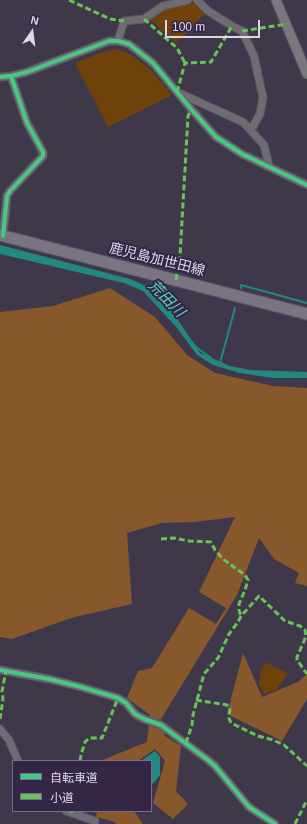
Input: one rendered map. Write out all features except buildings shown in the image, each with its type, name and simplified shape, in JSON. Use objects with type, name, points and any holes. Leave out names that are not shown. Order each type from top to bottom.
[{"type":"main road","name":"鹿児島加世田線","points":[[2,236],[307,314]]},
{"type":"street","points":[[118,41],[124,21],[144,19],[161,3],[188,0]]},
{"type":"street","points":[[197,0],[208,11],[242,31],[254,56],[263,98],[260,114],[251,130]]},
{"type":"street","points":[[276,0],[307,74]]},
{"type":"street","points":[[0,77],[27,72],[109,41],[118,41],[128,44],[153,63],[216,137],[242,154],[307,184]]},
{"type":"street","points":[[2,236],[6,196],[42,156],[43,152],[27,123],[11,76]]},
{"type":"street","points":[[177,92],[243,122],[264,145],[269,166]]},
{"type":"street","points":[[0,670],[49,679],[118,698],[126,703],[144,720],[161,725],[208,760],[215,766],[249,807],[275,824]]},
{"type":"street","points":[[0,729],[9,740],[18,760]]},
{"type":"street","points":[[69,812],[95,821],[94,824]]},
{"type":"shaded area","points":[[196,2],[206,12],[176,43],[151,20],[165,10]]},
{"type":"shaded area","points":[[117,49],[132,55],[151,70],[172,95],[108,127],[75,63],[100,53]]},
{"type":"shaded area","points":[[0,245],[130,279],[144,285],[164,299],[200,353],[230,366],[250,370],[307,372],[307,378],[273,378],[240,373],[213,365],[197,355],[177,328],[143,291],[124,283],[0,254]]},
{"type":"shaded area","points":[[110,288],[155,317],[187,355],[215,373],[273,386],[307,388],[307,586],[295,583],[299,573],[274,559],[259,538],[237,595],[161,719],[165,736],[181,746],[176,791],[188,804],[173,819],[153,803],[165,761],[155,749],[139,760],[102,760],[147,742],[150,715],[127,698],[138,671],[152,668],[189,608],[216,624],[226,608],[199,592],[235,517],[195,522],[162,523],[127,533],[132,604],[71,618],[12,639],[0,637],[0,312],[53,306]]},
{"type":"shaded area","points":[[243,653],[262,697],[298,682],[307,674],[307,699],[282,741],[227,714]]},
{"type":"shaded area","points":[[266,662],[288,674],[276,690],[264,694],[259,684],[261,670]]},
{"type":"shaded area","points":[[155,751],[160,757],[160,775],[152,785],[152,760],[142,760]]},
{"type":"shaded area","points":[[97,812],[135,812],[143,824],[116,824],[115,822],[96,817]]},
{"type":"waterway","points":[[241,288],[241,285],[307,303]]},
{"type":"waterway","points":[[220,363],[235,308]]},
{"type":"waterway","name":"荒田川","points":[[189,339],[197,348],[211,358]]},
{"type":"marked path","points":[[69,0],[110,19],[124,21]]},
{"type":"marked path","points":[[144,19],[177,48],[185,63]]},
{"type":"marked path","points":[[242,31],[287,24]]},
{"type":"marked path","points":[[177,92],[185,63],[211,62],[232,26]]},
{"type":"marked path","points":[[176,280],[180,256],[188,116],[191,109]]},
{"type":"marked path","points":[[161,539],[174,538],[189,541],[211,542],[215,550],[223,559],[245,575],[248,580],[239,604],[241,616]]},
{"type":"marked path","points":[[186,743],[192,725],[193,715],[204,674],[218,658],[229,634],[241,616],[259,596],[285,621],[300,626],[305,630],[306,636],[297,660],[307,674]]},
{"type":"marked path","points":[[0,719],[3,699],[2,691],[6,671]]},
{"type":"marked path","points":[[80,760],[85,742],[89,738],[102,738],[118,698]]},
{"type":"marked path","points":[[196,700],[227,705],[230,708],[229,718],[231,723],[258,736],[284,745],[307,766]]},
{"type":"marked path","points":[[295,824],[307,800]]},
{"type":"cycle path","points":[[0,77],[27,72],[109,41],[118,41],[129,44],[153,63],[216,137],[242,154],[307,185]]},
{"type":"cycle path","points":[[3,236],[7,196],[43,156],[43,152],[27,123],[11,76]]},
{"type":"cycle path","points":[[0,670],[49,679],[118,698],[126,703],[135,714],[161,725],[208,760],[215,766],[249,807],[275,824]]}]
